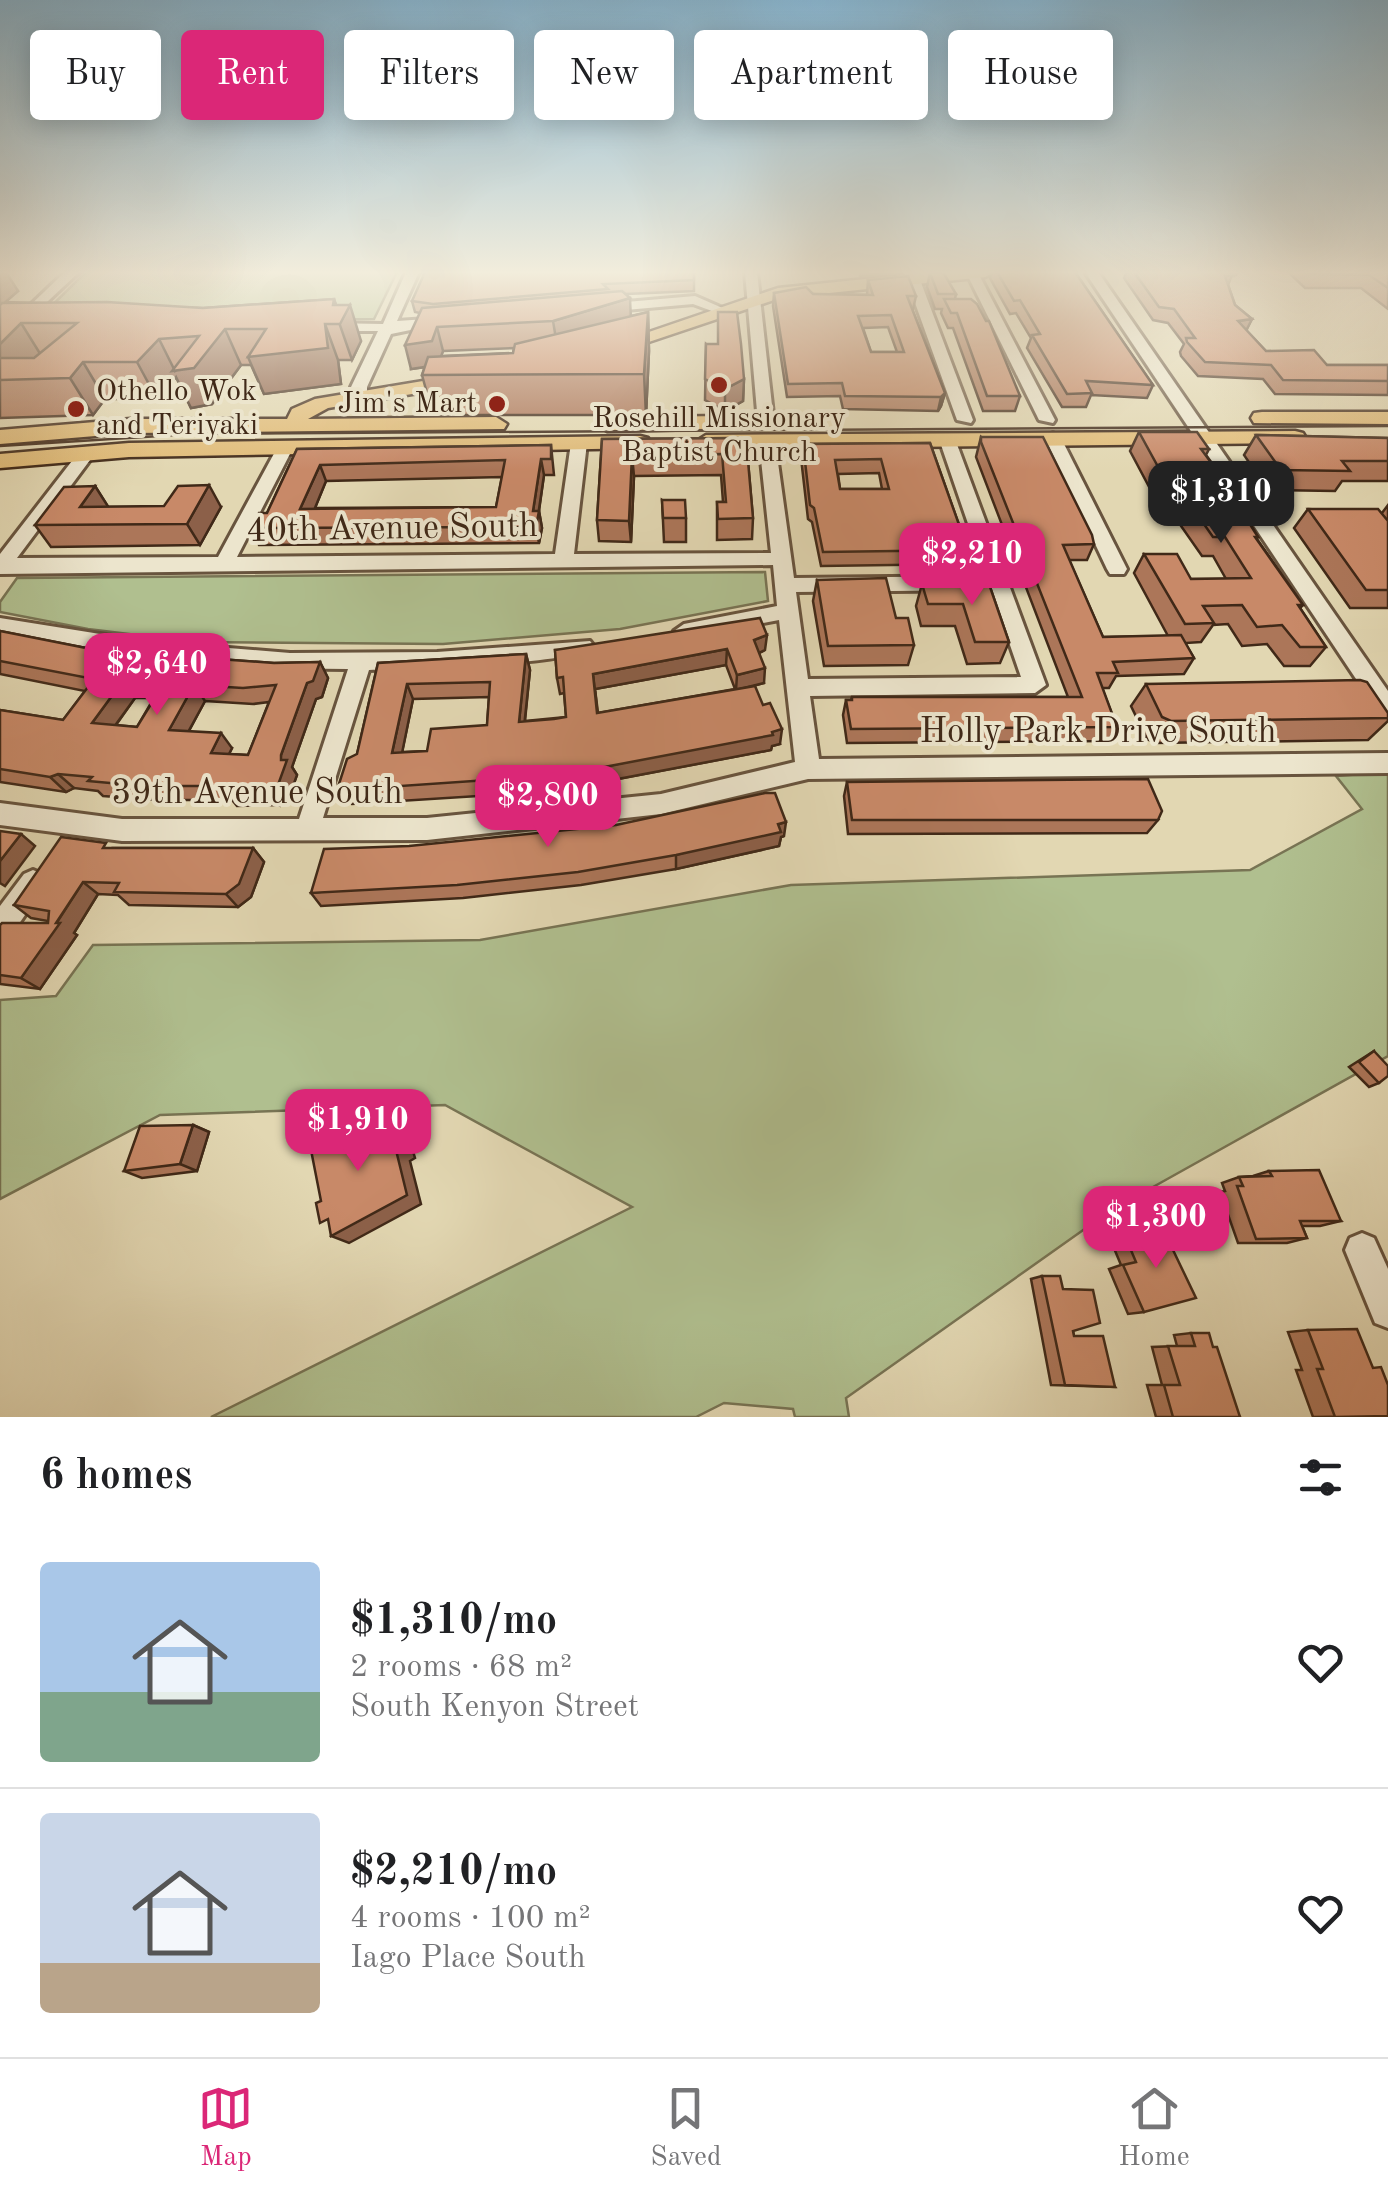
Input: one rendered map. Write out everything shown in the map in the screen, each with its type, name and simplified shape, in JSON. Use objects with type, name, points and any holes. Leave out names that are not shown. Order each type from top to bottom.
[{"type":"main road","points":[[593,353],[637,338]]},
{"type":"main road","points":[[285,448],[300,414],[312,407],[481,377]]},
{"type":"main road","points":[[285,448],[359,398]]},
{"type":"main road","points":[[0,438],[110,427],[323,425],[947,439],[1191,418],[1388,418]]},
{"type":"main road","points":[[0,461],[88,452],[579,443],[966,420],[1206,438],[1388,438]]},
{"type":"street","points":[[359,398],[359,387],[382,338]]},
{"type":"street","points":[[758,338],[808,769]]},
{"type":"street","points":[[935,338],[966,420]]},
{"type":"street","points":[[1005,338],[1118,568]]},
{"type":"street","points":[[1136,338],[1388,710]]},
{"type":"street","points":[[799,688],[1035,685],[947,439]]},
{"type":"street","points":[[564,560],[579,443]]},
{"type":"street","points":[[224,563],[285,448]]},
{"type":"street","points":[[1,566],[88,452]]},
{"type":"street","name":"40th Avenue South","points":[[1,566],[782,559]]},
{"type":"street","points":[[785,585],[998,583]]},
{"type":"street","points":[[668,634],[788,611]]},
{"type":"street","points":[[0,625],[119,648],[187,656],[361,662],[542,652],[597,644]]},
{"type":"street","points":[[307,831],[361,662]]},
{"type":"street","name":"Holly Park Drive South","points":[[808,769],[1388,763]]},
{"type":"street","name":"39th Avenue South","points":[[0,814],[186,832],[426,829],[661,804],[808,769]]},
{"type":"street","points":[[0,928],[74,824]]},
{"type":"street","points":[[1362,1250],[1388,1310]]},
{"type":"green space","points":[[765,572],[768,601],[620,629],[443,644],[194,642],[88,629],[0,612],[0,602],[17,578]]},
{"type":"green space","points":[[1388,772],[1388,1056],[1110,1211],[846,1398],[849,1417],[795,1417],[793,1409],[724,1403],[696,1417],[211,1417],[632,1207],[445,1105],[160,1115],[0,1199],[0,1000],[56,996],[93,945],[480,940],[791,885],[1250,870],[1362,809],[1336,776]]},
{"type":"building","points":[[58,338],[171,338],[159,339],[137,362],[83,362],[70,378],[0,380],[0,358],[34,358]]},
{"type":"building","points":[[197,338],[218,338],[194,368],[172,371]]},
{"type":"building","points":[[260,338],[327,338],[328,348],[248,357]]},
{"type":"building","points":[[408,338],[433,338],[432,341],[405,345]]},
{"type":"building","points":[[539,338],[646,338],[644,374],[422,375],[428,357],[513,353],[515,344]]},
{"type":"building","points":[[718,338],[740,338],[744,379],[725,389],[705,379],[706,344],[718,344]]},
{"type":"building","points":[[781,338],[866,338],[871,352],[904,352],[899,338],[924,338],[945,393],[941,397],[845,396],[842,383],[788,384]]},
{"type":"building","points":[[966,338],[996,338],[1020,396],[987,396]]},
{"type":"building","points":[[1034,338],[1121,338],[1153,385],[1086,381],[1092,393],[1067,394]]},
{"type":"building","points":[[1186,338],[1254,338],[1266,351],[1314,350],[1327,365],[1388,365],[1388,381],[1283,380],[1271,365],[1205,362]]},
{"type":"building","points":[[1139,432],[1197,432],[1209,449],[1201,449],[1244,507],[1239,507],[1255,537],[1303,605],[1298,605],[1326,647],[1300,647],[1282,625],[1257,627],[1242,605],[1203,606],[1214,623],[1185,624],[1144,554],[1177,554],[1191,579],[1251,578],[1225,537],[1213,537],[1183,494],[1173,494]]},
{"type":"building","points":[[1256,435],[1388,438],[1388,461],[1342,461],[1350,471],[1281,470]]},
{"type":"building","points":[[981,437],[1043,437],[1092,535],[1094,544],[1063,545],[1103,637],[1181,635],[1194,658],[1113,662],[1118,673],[1097,673],[1117,727],[851,729],[846,700],[852,697],[1082,697]]},
{"type":"building","points":[[746,438],[753,518],[718,519],[717,502],[726,502],[722,454],[632,455],[629,521],[597,520],[602,439]]},
{"type":"building","points":[[930,443],[968,550],[823,552],[814,508],[810,505],[803,444]],"holes":[[[881,459],[889,489],[840,489],[835,460]]]},
{"type":"building","points":[[551,445],[551,459],[541,459],[533,511],[539,511],[536,527],[251,528],[259,513],[267,513],[297,449]],"holes":[[[505,460],[496,507],[300,509],[320,465]]]},
{"type":"building","points":[[209,485],[187,524],[35,525],[64,487],[95,486],[80,507],[164,506],[178,486]]},
{"type":"building","points":[[662,500],[685,500],[686,518],[663,518]]},
{"type":"building","points":[[1308,509],[1378,509],[1388,521],[1388,590],[1366,590]]},
{"type":"building","points":[[886,578],[896,618],[908,618],[914,645],[828,646],[817,580]]},
{"type":"building","points":[[922,584],[989,584],[1009,642],[975,642],[963,604],[928,604]]},
{"type":"building","points":[[760,618],[767,635],[754,640],[765,668],[737,675],[727,649],[593,674],[597,713],[755,686],[763,705],[770,703],[782,729],[772,732],[773,735],[599,768],[519,773],[519,778],[343,790],[345,784],[339,784],[347,759],[357,754],[378,663],[526,654],[519,722],[566,717],[563,677],[557,678],[555,650]],"holes":[[[490,682],[487,725],[431,729],[427,751],[392,753],[407,684]]]},
{"type":"building","points":[[0,631],[96,650],[274,663],[320,662],[313,681],[307,683],[281,755],[281,760],[287,760],[278,785],[272,785],[269,791],[225,791],[227,786],[143,786],[0,769],[0,710],[63,720],[94,679],[0,661]],"holes":[[[122,682],[164,683],[137,727],[92,723]],[[194,685],[276,685],[248,755],[211,753],[221,733],[169,730]]]},
{"type":"building","points":[[1367,682],[1388,718],[1171,721],[1162,717],[1146,684]]},
{"type":"building","points":[[1148,779],[1162,811],[1158,820],[852,820],[847,782]]},
{"type":"building","points":[[775,793],[786,822],[778,824],[781,832],[578,872],[457,885],[311,893],[324,849],[409,846],[616,825]]},
{"type":"building","points":[[0,831],[21,834],[0,861]]},
{"type":"building","points":[[61,837],[106,843],[103,848],[253,848],[239,884],[226,894],[114,892],[119,883],[83,882],[21,978],[0,975],[0,925],[48,923],[49,911],[14,905]]},
{"type":"building","points":[[1374,1051],[1388,1066],[1388,1076],[1379,1083],[1359,1062]]},
{"type":"building","points":[[392,1116],[407,1195],[331,1236],[328,1219],[320,1223],[316,1203],[321,1201],[311,1150],[368,1122],[369,1128]]},
{"type":"building","points":[[193,1125],[180,1164],[124,1171],[140,1126]]},
{"type":"building","points":[[1319,1170],[1341,1221],[1300,1221],[1307,1238],[1256,1239],[1237,1186],[1243,1186],[1239,1177],[1272,1176],[1269,1171]]},
{"type":"building","points":[[1162,1227],[1196,1298],[1144,1312],[1123,1265],[1136,1262],[1125,1236]]},
{"type":"building","points":[[1042,1276],[1060,1276],[1063,1289],[1093,1290],[1100,1323],[1073,1331],[1074,1336],[1103,1336],[1115,1387],[1065,1385]]},
{"type":"building","points":[[1357,1329],[1373,1368],[1381,1367],[1388,1385],[1388,1416],[1335,1417],[1317,1369],[1323,1369],[1308,1330]]},
{"type":"building","points":[[1191,1333],[1209,1333],[1240,1417],[1173,1417],[1164,1385],[1180,1385],[1168,1346],[1195,1346]]},
{"type":"tram line","points":[[0,446],[192,434],[1388,426]]},
{"type":"place","name":"Rosehill Missionary Baptist Church","points":[[719,385]]},
{"type":"place","name":"Jim's Mart","points":[[497,404]]},
{"type":"place","name":"Othello Wok and Teriyaki","points":[[76,409]]}]
